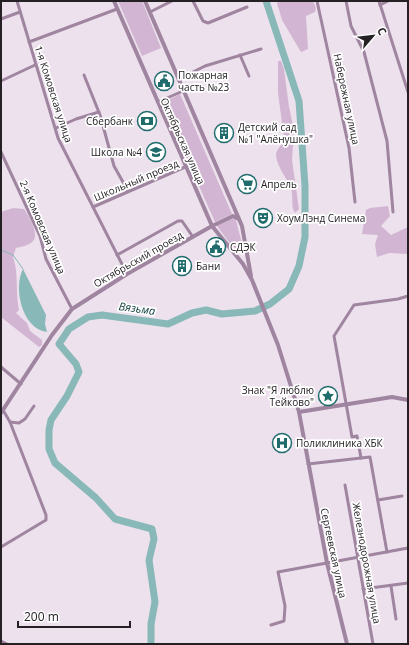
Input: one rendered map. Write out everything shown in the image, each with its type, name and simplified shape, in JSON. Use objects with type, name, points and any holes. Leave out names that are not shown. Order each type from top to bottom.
[{"type":"street","name":"1-я Комовская улица","points":[[17,1],[58,138],[127,274]]},
{"type":"street","name":"Октябрьская улица","points":[[114,1],[212,226],[239,258],[252,280]]},
{"type":"street","name":"Октябрьская улица","points":[[145,1],[239,219],[252,280],[266,315]]},
{"type":"street","points":[[150,12],[172,1]]},
{"type":"street","points":[[193,1],[202,21],[208,23],[247,7]]},
{"type":"street","name":"Набережная улица","points":[[317,1],[349,148],[355,202]]},
{"type":"street","points":[[346,1],[351,26],[364,52],[387,141],[393,212]]},
{"type":"street","points":[[388,1],[379,3],[408,92]]},
{"type":"street","points":[[29,42],[117,10]]},
{"type":"street","points":[[1,19],[20,12]]},
{"type":"street","points":[[179,79],[205,66],[261,48]]},
{"type":"street","points":[[240,55],[249,76]]},
{"type":"street","points":[[1,81],[35,65]]},
{"type":"street","points":[[84,75],[99,112],[114,166],[128,191]]},
{"type":"street","points":[[157,102],[183,90]]},
{"type":"street","points":[[56,128],[76,119],[99,112]]},
{"type":"street","name":"2-я Комовская улица","points":[[1,152],[40,236],[46,259],[72,309]]},
{"type":"street","name":"Школьный проезд","points":[[93,207],[185,167]]},
{"type":"street","name":"Октябрьский проезд","points":[[2,411],[52,335],[72,309],[127,274],[212,226],[233,216],[239,219]]},
{"type":"street","points":[[117,255],[178,221],[182,221],[192,237]]},
{"type":"street","points":[[239,258],[247,253]]},
{"type":"street","points":[[361,458],[357,436],[352,436],[334,336],[354,304],[398,299],[408,296]]},
{"type":"street","name":"Сергеевская улица","points":[[266,315],[290,380],[298,412],[328,563],[346,644]]},
{"type":"street","points":[[1,367],[21,384]]},
{"type":"street","points":[[298,412],[392,397],[408,400]]},
{"type":"street","points":[[10,422],[19,423],[34,406]]},
{"type":"street","points":[[1,548],[46,520],[46,516],[10,422],[2,411]]},
{"type":"street","points":[[308,464],[370,456],[387,552]]},
{"type":"street","name":"Железнодорожная улица","points":[[345,485],[373,644]]},
{"type":"street","points":[[378,500],[402,496]]},
{"type":"street","points":[[271,625],[284,621],[285,606],[278,572],[408,548]]},
{"type":"street","points":[[363,589],[408,583]]},
{"type":"street","points":[[391,586],[396,619]]},
{"type":"street","points":[[1,641],[7,644]]},
{"type":"shaded area","points":[[118,1],[142,1],[161,48],[142,56]]},
{"type":"shaded area","points":[[279,1],[313,1],[316,8],[315,12],[306,16],[308,49],[301,52],[282,20],[277,3]]},
{"type":"shaded area","points":[[278,61],[281,61],[284,69],[289,107],[294,130],[292,160],[299,209],[295,213],[291,189],[278,164],[276,155],[284,138],[278,93]]},
{"type":"shaded area","points":[[180,94],[232,214],[215,222],[162,103]]},
{"type":"shaded area","points":[[388,206],[390,216],[381,226],[391,235],[408,227],[408,254],[389,253],[377,257],[375,244],[378,235],[362,234],[366,210],[370,208]]},
{"type":"shaded area","points":[[13,208],[24,209],[34,227],[35,232],[33,241],[29,244],[16,248],[13,257],[16,270],[19,310],[16,313],[27,323],[30,331],[42,340],[42,345],[39,347],[1,317],[1,212]]},
{"type":"shaded area","points":[[234,218],[236,220],[243,248],[239,252],[231,245],[217,226],[218,223]]},
{"type":"shaded area","points":[[23,269],[46,315],[45,324],[47,332],[38,329],[31,324],[22,306],[19,286]]},
{"type":"waterway","name":"Вязьма","points":[[151,644],[151,624],[155,602],[149,560],[154,539],[152,529],[115,519],[96,498],[55,463],[49,449],[49,430],[51,420],[67,396],[79,372],[76,364],[59,344],[69,329],[88,317],[102,315],[168,324],[192,313],[206,310],[222,314],[255,311],[270,304],[289,289],[299,266],[305,237],[305,186],[299,101],[266,1]]},
{"type":"waterway","points":[[1,250],[13,255],[23,269]]},
{"type":"place","name":"Пожарная часть №23","points":[[164,81]]},
{"type":"place","name":"Сбербанк","points":[[147,121]]},
{"type":"place","name":"Детский сад №1 \"Алёнушка\"","points":[[224,133]]},
{"type":"place","name":"Школа №4","points":[[156,152]]},
{"type":"place","name":"Апрель","points":[[247,184]]},
{"type":"place","name":"ХоумЛэнд Синема","points":[[263,218]]},
{"type":"place","name":"СДЭК","points":[[216,247]]},
{"type":"place","name":"Бани","points":[[182,266]]},
{"type":"place","name":"Знак \"Я люблю Тейково\"","points":[[328,396]]},
{"type":"place","name":"Поликлиника ХБК","points":[[282,443]]}]
